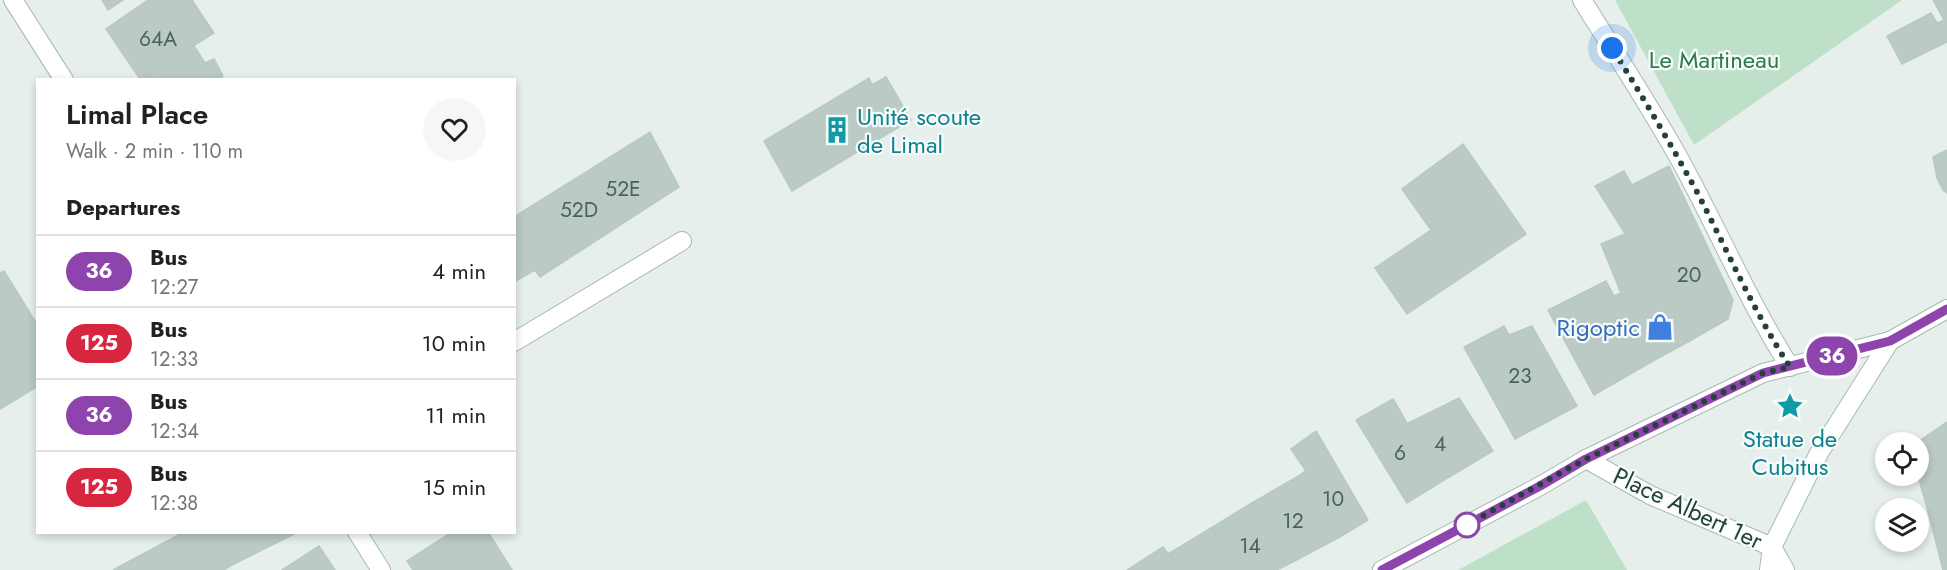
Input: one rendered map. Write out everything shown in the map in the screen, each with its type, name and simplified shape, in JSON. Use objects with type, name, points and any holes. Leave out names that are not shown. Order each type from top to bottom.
[{"type":"street","points":[[13,0],[63,78]]},
{"type":"street","points":[[1582,0],[1679,159],[1748,296],[1790,367]]},
{"type":"street","points":[[516,341],[682,241]]},
{"type":"street","name":"Place Albert 1er","points":[[1382,570],[1586,459],[1763,373],[1890,341],[1947,309]]},
{"type":"street","name":"Place Albert 1er","points":[[1586,459],[1650,495],[1772,547],[1819,453],[1890,341]]},
{"type":"street","points":[[358,534],[381,570]]},
{"type":"street","points":[[1769,570],[1772,547]]},
{"type":"street","points":[[1772,547],[1785,570]]},
{"type":"green space","name":"Le Martineau","points":[[1615,0],[1902,0],[1694,145]]},
{"type":"green space","points":[[1586,500],[1627,570],[1458,570]]},
{"type":"building","points":[[102,0],[123,0],[108,10]]},
{"type":"building","points":[[148,0],[192,0],[214,33],[139,78],[106,29]]},
{"type":"building","points":[[1933,0],[1947,0],[1947,42],[1902,64],[1887,36],[1931,13],[1937,23],[1944,20]]},
{"type":"building","points":[[194,46],[205,63],[214,59],[223,76],[220,78],[142,78]]},
{"type":"building","name":"Unité scoute de Limal","points":[[886,77],[911,120],[792,191],[764,141],[869,78],[872,85]]},
{"type":"building","points":[[650,132],[679,187],[540,277],[535,270],[516,281],[516,216]]},
{"type":"building","points":[[1463,144],[1526,234],[1407,314],[1375,268],[1431,230],[1402,189]]},
{"type":"building","points":[[1947,150],[1947,193],[1937,178],[1933,157]]},
{"type":"building","points":[[1669,166],[1733,300],[1728,319],[1688,342],[1642,248],[1636,251],[1595,186],[1624,171],[1632,185]]},
{"type":"building","points":[[1625,234],[1636,251],[1642,248],[1688,342],[1653,361],[1601,244]]},
{"type":"building","points":[[4,271],[36,323],[36,387],[0,409],[0,273]]},
{"type":"building","points":[[1606,281],[1614,296],[1621,293],[1653,361],[1594,395],[1548,310]]},
{"type":"building","points":[[1504,326],[1509,335],[1532,326],[1577,406],[1515,439],[1464,347]]},
{"type":"building","points":[[1459,398],[1493,451],[1471,464],[1441,407]]},
{"type":"building","points":[[1393,399],[1441,482],[1407,503],[1356,420]]},
{"type":"building","points":[[1441,407],[1471,464],[1441,482],[1408,423]]},
{"type":"building","points":[[1947,422],[1947,506],[1929,511],[1929,498],[1924,498],[1921,486],[1929,486],[1929,434]]},
{"type":"building","points":[[1316,431],[1368,520],[1338,538],[1295,478],[1306,471],[1291,449]]},
{"type":"building","points":[[1295,478],[1338,538],[1287,565],[1250,504]]},
{"type":"building","points":[[1250,504],[1287,565],[1277,570],[1239,570],[1211,528]]},
{"type":"building","points":[[1947,506],[1947,570],[1943,570],[1929,511]]},
{"type":"building","points":[[1211,528],[1239,570],[1180,570],[1168,554]]},
{"type":"building","points":[[180,534],[215,534],[230,566],[224,570],[113,570]]},
{"type":"building","points":[[215,534],[294,534],[230,566]]},
{"type":"building","points":[[449,534],[489,534],[512,570],[413,570],[407,561]]},
{"type":"building","points":[[319,546],[335,570],[282,570]]},
{"type":"building","points":[[1163,547],[1180,570],[1127,570]]},
{"type":"bus line","name":"36","points":[[1382,570],[1586,459],[1763,373],[1890,341],[1947,309]]},
{"type":"place","name":"Unité scoute de Limal","points":[[837,130]]},
{"type":"place","name":"Rigoptic","points":[[1660,327]]},
{"type":"place","name":"Statue de Cubitus","points":[[1790,406]]},
{"type":"route","points":[[1467,525],[1461,528],[1586,459],[1763,373],[1790,367],[1748,296],[1679,159],[1612,48]]}]
